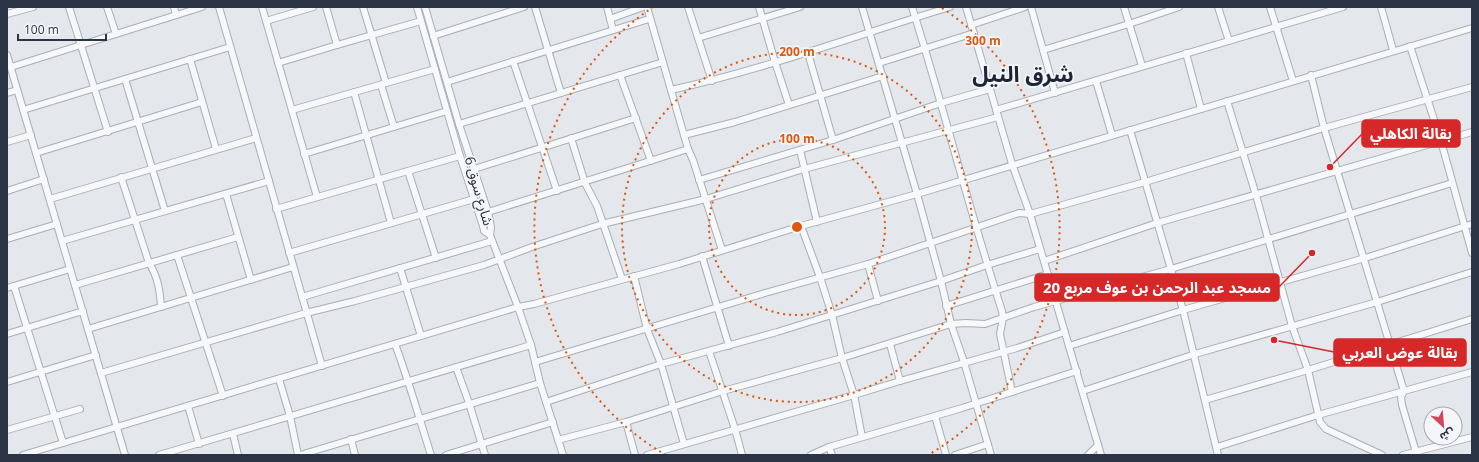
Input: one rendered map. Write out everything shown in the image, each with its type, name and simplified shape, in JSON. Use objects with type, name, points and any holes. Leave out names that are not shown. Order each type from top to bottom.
[{"type":"street","points":[[7,14],[33,7]]},
{"type":"street","points":[[69,7],[108,132]]},
{"type":"street","points":[[107,7],[116,34]]},
{"type":"street","points":[[174,7],[176,15]]},
{"type":"street","points":[[10,67],[202,7]]},
{"type":"street","points":[[219,7],[322,366]]},
{"type":"street","points":[[262,7],[317,197]]},
{"type":"street","points":[[266,21],[313,7]]},
{"type":"street","points":[[326,7],[337,45]]},
{"type":"street","points":[[364,7],[394,127]]},
{"type":"street","name":"شارع سوق 6","points":[[417,7],[460,156],[484,231],[491,238]]},
{"type":"street","name":"شارع سوق 6","points":[[425,7],[459,124],[488,212],[491,227],[491,238]]},
{"type":"street","points":[[501,7],[503,14]]},
{"type":"street","points":[[433,36],[524,7]]},
{"type":"street","points":[[535,7],[561,93]]},
{"type":"street","points":[[607,7],[613,30]]},
{"type":"street","points":[[610,19],[643,7]]},
{"type":"street","points":[[647,7],[649,19],[688,149],[722,250]]},
{"type":"street","points":[[688,7],[712,81]]},
{"type":"street","points":[[759,7],[789,105]]},
{"type":"street","points":[[698,38],[791,8],[800,7]]},
{"type":"street","points":[[862,7],[917,194],[957,346],[964,362],[991,455]]},
{"type":"street","points":[[912,7],[976,228],[1002,311],[1003,318],[1000,334],[1012,392]]},
{"type":"street","points":[[671,90],[712,81],[808,53],[950,7]]},
{"type":"street","points":[[966,7],[1012,164],[1030,214],[1056,300],[1101,455]]},
{"type":"street","points":[[971,25],[1025,7]]},
{"type":"street","points":[[1031,7],[1055,93]]},
{"type":"street","points":[[1124,7],[1142,66]]},
{"type":"street","points":[[1043,50],[1179,7]]},
{"type":"street","points":[[1218,7],[1229,41]]},
{"type":"street","points":[[1270,7],[1292,81]]},
{"type":"street","points":[[996,110],[1342,7]]},
{"type":"street","points":[[1381,7],[1393,50]]},
{"type":"street","points":[[447,82],[649,19]]},
{"type":"street","points":[[278,63],[421,21]]},
{"type":"street","points":[[23,455],[518,307],[550,300],[679,264],[801,226],[917,194],[962,179],[1202,109],[1393,50],[1472,28]]},
{"type":"street","points":[[879,64],[974,34]]},
{"type":"street","points":[[1410,46],[1441,141],[1472,253]]},
{"type":"street","points":[[23,110],[230,47]]},
{"type":"street","points":[[808,53],[833,140]]},
{"type":"street","points":[[1186,53],[1202,109]]},
{"type":"street","points":[[7,55],[125,455]]},
{"type":"street","points":[[190,59],[216,149]]},
{"type":"street","points":[[513,61],[557,191]]},
{"type":"street","points":[[459,124],[663,62]]},
{"type":"street","points":[[292,110],[435,70]]},
{"type":"street","points":[[620,75],[651,161]]},
{"type":"street","points":[[684,135],[735,122],[883,76]]},
{"type":"street","points":[[1311,76],[1324,128],[1365,258],[1404,391],[1401,397],[1402,405],[1416,452]]},
{"type":"street","points":[[125,78],[165,211]]},
{"type":"street","points":[[1096,81],[1112,135]]},
{"type":"street","points":[[535,362],[868,264],[1019,213],[1030,214],[1145,182],[1324,128],[1472,87]]},
{"type":"street","points":[[699,180],[833,140],[941,103],[990,89]]},
{"type":"street","points":[[7,93],[17,90]]},
{"type":"street","points":[[354,92],[391,223]]},
{"type":"street","points":[[1227,101],[1256,196],[1292,326],[1308,370],[1320,422],[1326,429],[1382,455]]},
{"type":"street","points":[[36,153],[202,102]]},
{"type":"street","points":[[304,154],[447,111]]},
{"type":"street","points":[[101,373],[306,313],[355,302],[499,260],[532,247],[602,224],[706,199],[804,169],[998,117]]},
{"type":"street","points":[[474,169],[636,118]]},
{"type":"street","points":[[1130,130],[1195,354],[1218,455]]},
{"type":"street","points":[[1044,261],[1157,223],[1256,196],[1472,132]]},
{"type":"street","points":[[7,142],[31,135]]},
{"type":"street","points":[[50,199],[256,138]]},
{"type":"street","points":[[571,138],[585,183],[597,206],[622,279]]},
{"type":"street","points":[[488,212],[585,183],[688,149]]},
{"type":"street","points":[[800,150],[817,222]]},
{"type":"street","points":[[276,209],[460,156]]},
{"type":"street","points":[[408,171],[436,258]]},
{"type":"street","points":[[121,177],[149,263],[158,283],[161,307]]},
{"type":"street","points":[[7,191],[44,179]]},
{"type":"street","points":[[62,242],[269,181]]},
{"type":"street","points":[[558,440],[626,422],[723,391],[890,344],[951,324],[983,324],[1056,300],[1171,269],[1452,183]]},
{"type":"street","points":[[226,194],[251,280]]},
{"type":"street","points":[[289,253],[474,199]]},
{"type":"street","points":[[7,238],[57,224]]},
{"type":"street","points":[[1069,346],[1183,310],[1365,258],[1472,224]]},
{"type":"street","points":[[801,226],[832,315],[842,358],[854,395],[862,438]]},
{"type":"street","points":[[75,285],[238,238]]},
{"type":"street","points":[[302,297],[436,258],[491,238],[531,345],[540,383],[563,455]]},
{"type":"street","points":[[546,402],[661,364],[730,346],[878,301],[1040,249]]},
{"type":"street","points":[[177,255],[223,396]]},
{"type":"street","points":[[702,256],[730,346]]},
{"type":"street","points":[[868,264],[878,301]]},
{"type":"street","points":[[88,329],[293,267]]},
{"type":"street","points":[[400,268],[407,286],[421,336]]},
{"type":"street","points":[[7,288],[70,269]]},
{"type":"street","points":[[1083,391],[1195,354],[1377,302],[1472,272]]},
{"type":"street","points":[[946,306],[1048,274]]},
{"type":"street","points":[[634,276],[647,329],[661,364],[672,408],[684,444]]},
{"type":"street","points":[[14,286],[63,443]]},
{"type":"street","points":[[7,334],[83,311]]},
{"type":"street","points":[[1205,400],[1472,319]]},
{"type":"street","points":[[647,455],[1065,332]]},
{"type":"street","points":[[395,344],[409,380],[419,419],[431,455]]},
{"type":"street","points":[[890,344],[900,381]]},
{"type":"street","points":[[159,455],[531,345]]},
{"type":"street","points":[[709,351],[723,391],[742,455]]},
{"type":"street","points":[[7,382],[96,355]]},
{"type":"street","points":[[456,367],[485,455]]},
{"type":"street","points":[[811,455],[829,447],[976,404],[1077,371]]},
{"type":"street","points":[[1217,447],[1318,415],[1472,372]]},
{"type":"street","points":[[279,379],[290,416],[299,455],[540,383]]},
{"type":"street","points":[[188,406],[199,444]]},
{"type":"street","points":[[7,430],[80,409]]},
{"type":"street","points":[[935,416],[946,455]]},
{"type":"street","points":[[446,455],[553,422]]},
{"type":"street","points":[[626,422],[635,455]]},
{"type":"street","points":[[233,434],[238,455]]},
{"type":"street","points":[[1403,455],[1472,437]]},
{"type":"street","points":[[351,439],[355,455]]},
{"type":"street","points":[[955,455],[988,444]]},
{"type":"street","points":[[1088,455],[1098,445]]},
{"type":"street","points":[[829,447],[832,455]]},
{"type":"place","name":"بقالة الكاهلي","points":[[1330,167]]},
{"type":"place","name":"مسجد عبد الرحمن بن عوف مربع 20","points":[[1312,253]]},
{"type":"place","name":"بقالة عوض العربي","points":[[1274,340]]},
{"type":"district","name":"شرق النيل","points":[[1023,74]]}]
